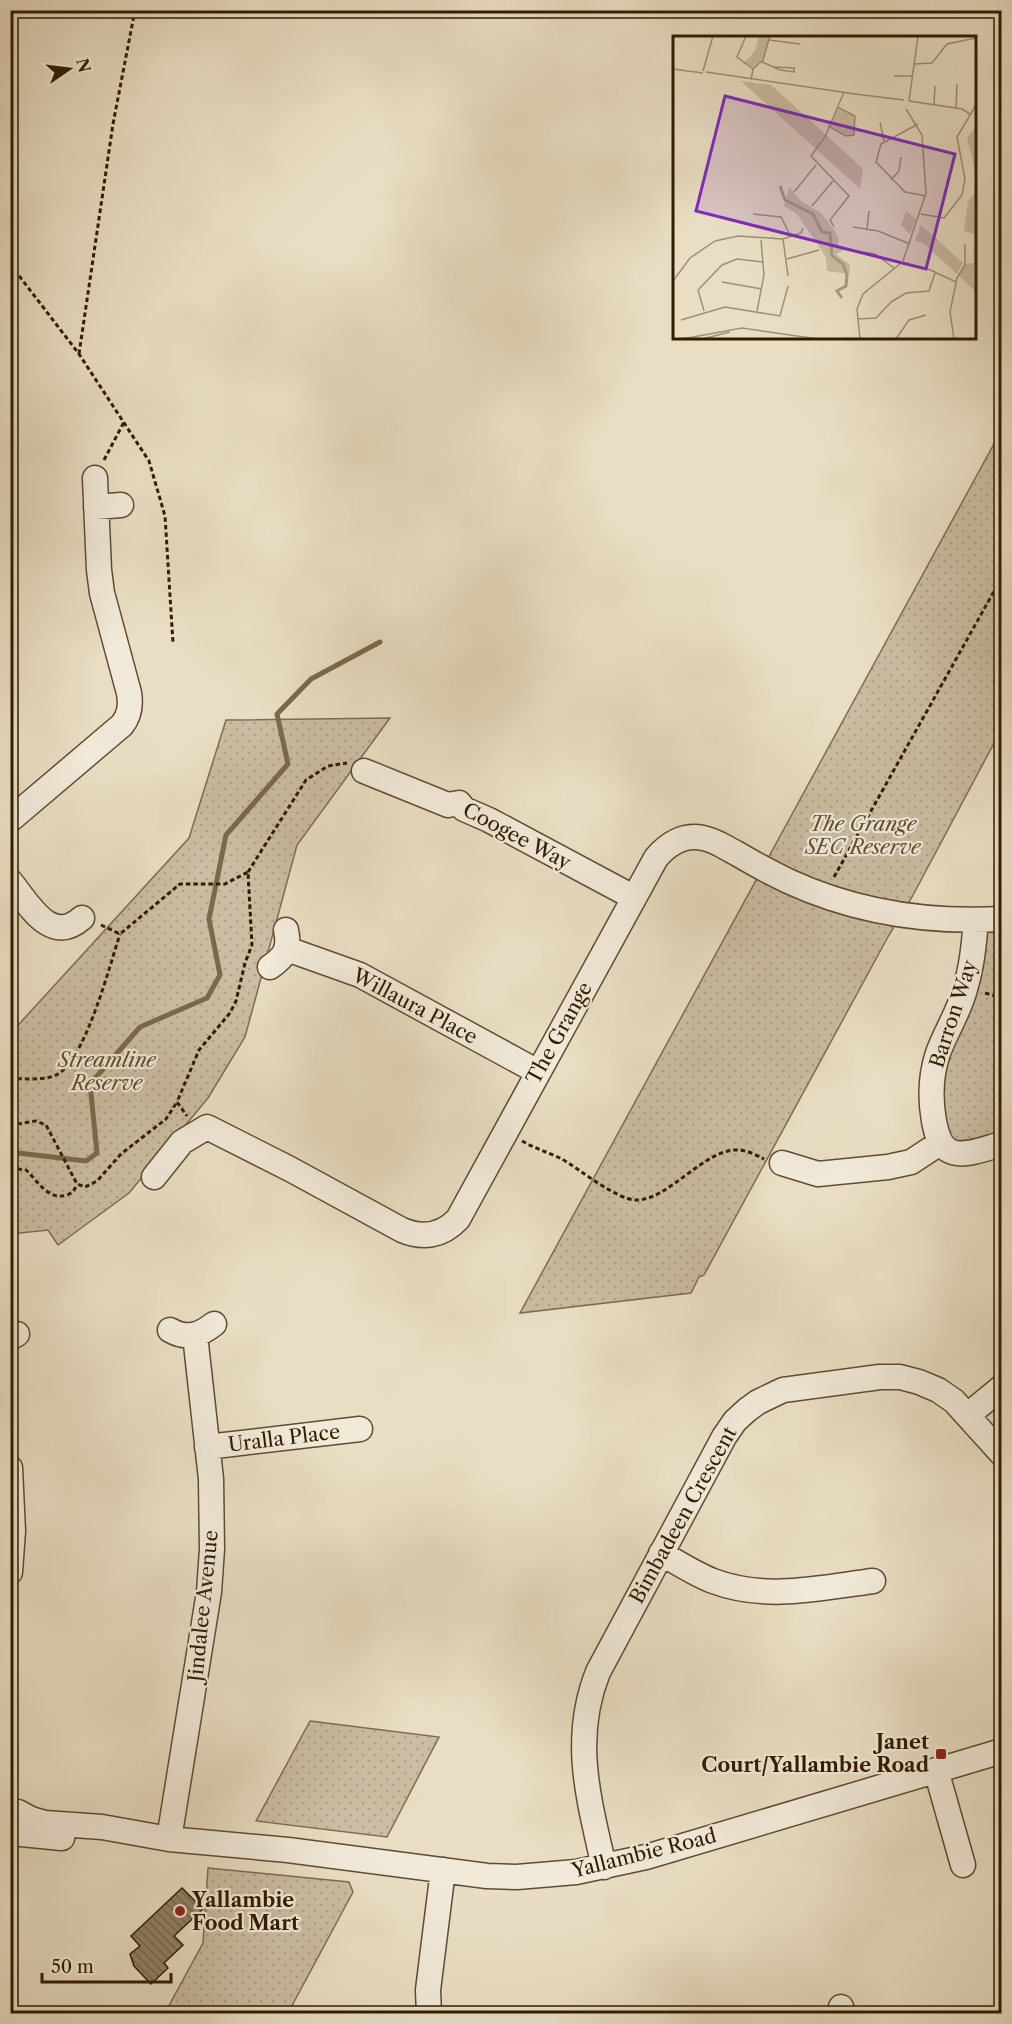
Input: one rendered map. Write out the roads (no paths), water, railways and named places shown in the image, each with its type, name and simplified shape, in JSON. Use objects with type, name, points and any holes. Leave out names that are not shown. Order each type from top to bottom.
[{"type":"street","points":[[10,820],[122,725],[129,714],[131,705],[129,693],[102,593],[95,478]]},
{"type":"street","points":[[96,507],[121,505]]},
{"type":"street","name":"Coogee Way","points":[[364,771],[448,805],[459,803],[464,808],[633,897]]},
{"type":"street","name":"The Grange","points":[[154,1177],[182,1142],[207,1127],[413,1235],[424,1236],[444,1231],[458,1220],[633,897],[656,858],[672,843],[694,837],[705,838],[789,881],[824,895],[884,912],[927,918],[1002,919]]},
{"type":"street","points":[[10,881],[47,924],[65,928],[82,918]]},
{"type":"street","name":"Barron Way","points":[[940,1143],[933,1114],[934,1069],[965,989],[973,956],[976,920]]},
{"type":"street","name":"Willaura Place","points":[[270,968],[284,956],[286,940],[360,975],[538,1072]]},
{"type":"street","points":[[782,1163],[818,1174],[911,1162],[940,1143],[955,1153],[1002,1144]]},
{"type":"street","name":"Jindalee Avenue","points":[[170,1330],[184,1336],[205,1330],[207,1448],[212,1514],[208,1592],[170,1839]]},
{"type":"street","name":"Bimbadeen Crescent","points":[[604,1867],[583,1765],[582,1750],[586,1709],[591,1689],[661,1553],[735,1420],[758,1402],[783,1390],[880,1377],[900,1377],[938,1390],[954,1401],[1002,1454]]},
{"type":"street","points":[[968,1415],[1002,1387]]},
{"type":"street","name":"Uralla Place","points":[[207,1448],[360,1429]]},
{"type":"street","points":[[10,1468],[13,1520],[10,1572]]},
{"type":"street","points":[[661,1553],[712,1581],[755,1592],[798,1591],[873,1581]]},
{"type":"street","name":"Yallambie Road","points":[[13,1820],[29,1836],[101,1841],[170,1839],[288,1850],[487,1876],[517,1877],[576,1872],[646,1857],[1002,1751]]},
{"type":"street","points":[[936,1770],[963,1865]]},
{"type":"street","points":[[429,2013],[428,1990],[443,1870]]},
{"type":"waterway","points":[[10,1157],[18,1153],[86,1161],[97,1153],[90,1084],[140,1027],[207,998],[220,975],[209,919],[226,835],[288,764],[277,714],[311,679],[380,642]]},
{"type":"place","name":"Janet Court/Yallambie Road","points":[[941,1754]]},
{"type":"place","name":"Yallambie Food Mart","points":[[180,1911]]},
{"type":"park label","name":"The Grange SEC Reserve","points":[[863,836]]},
{"type":"park label","name":"Streamline Reserve","points":[[107,1072]]}]
